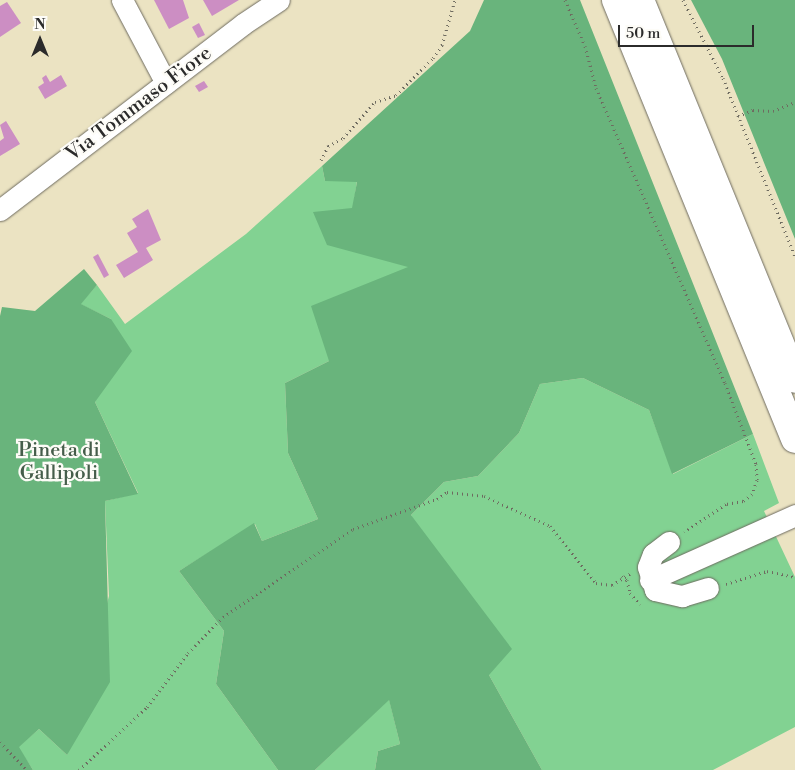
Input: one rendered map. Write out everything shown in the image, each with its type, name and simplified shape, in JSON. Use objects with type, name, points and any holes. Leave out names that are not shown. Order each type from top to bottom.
[{"type":"highway","points":[[616,0],[795,439]]},
{"type":"highway","points":[[640,0],[795,379]]},
{"type":"street","points":[[122,0],[166,83]]},
{"type":"street","name":"Via Tommaso Fiore","points":[[0,210],[166,83],[279,0]]},
{"type":"street","points":[[649,573],[775,525],[795,515]]},
{"type":"street","points":[[669,542],[653,554],[649,573],[655,590],[668,595],[682,596],[708,588]]},
{"type":"path","points":[[321,160],[328,146],[342,138],[375,102],[396,95],[433,58],[442,45],[455,0]]},
{"type":"path","points":[[566,0],[618,140],[725,382],[756,464],[756,480],[752,494],[743,501],[726,504],[669,542]]},
{"type":"path","points":[[683,0],[738,116],[795,256]]},
{"type":"path","points":[[738,116],[753,110],[773,111],[795,102]]},
{"type":"path","points":[[78,770],[147,707],[188,653],[223,617],[353,529],[438,499],[447,492],[484,496],[550,526],[596,583],[612,585],[622,576],[649,573]]},
{"type":"path","points":[[708,588],[767,572],[795,577]]},
{"type":"path","points":[[0,742],[27,770]]},
{"type":"green space","points":[[484,0],[580,0],[753,434],[672,474],[649,410],[583,378],[540,384],[519,433],[478,476],[444,482],[411,515],[512,649],[489,675],[542,770],[375,770],[378,751],[400,744],[389,700],[315,770],[278,770],[216,684],[224,631],[179,571],[254,523],[262,541],[318,519],[288,453],[285,383],[329,361],[311,306],[408,267],[327,245],[313,212],[352,208],[357,182],[325,181],[322,166],[470,31]]},
{"type":"green space","points":[[691,0],[795,0],[795,239],[722,59]]},
{"type":"green space","points":[[322,166],[325,181],[357,181],[353,208],[409,267],[329,361],[285,383],[288,453],[318,519],[262,541],[255,524],[179,571],[224,631],[216,684],[278,770],[33,770],[18,747],[39,729],[67,755],[109,596],[105,501],[138,493],[95,402],[111,319],[80,304],[97,285],[125,324],[246,234]]},
{"type":"green space","name":"Pineta di Gallipoli","points":[[84,269],[97,285],[81,304],[111,319],[132,351],[95,402],[138,494],[105,501],[110,682],[67,755],[39,729],[19,747],[33,770],[0,770],[0,316],[2,307],[35,311]]},
{"type":"green space","points":[[583,378],[649,410],[673,474],[753,434],[779,503],[764,511],[795,577],[795,727],[713,770],[542,770],[489,675],[411,515],[444,482],[478,476],[519,433],[540,384]]},
{"type":"green space","points":[[389,699],[400,744],[378,751],[375,770],[315,770]]},
{"type":"building","points":[[154,0],[183,0],[189,18],[169,29]]},
{"type":"building","points":[[203,0],[239,0],[212,16]]},
{"type":"building","points":[[7,2],[21,23],[0,37],[0,6]]},
{"type":"building","points":[[199,23],[205,35],[198,38],[192,27]]},
{"type":"building","points":[[46,75],[50,82],[61,75],[67,86],[45,99],[38,87],[44,83],[42,78]]},
{"type":"building","points":[[204,81],[208,87],[199,92],[195,86]]},
{"type":"building","points":[[6,121],[20,144],[0,156],[0,141],[4,138],[0,125]]},
{"type":"building","points":[[148,209],[161,240],[146,248],[153,260],[124,278],[116,265],[138,252],[127,233],[137,227],[132,219]]},
{"type":"building","points":[[98,254],[109,275],[104,278],[93,257]]}]
